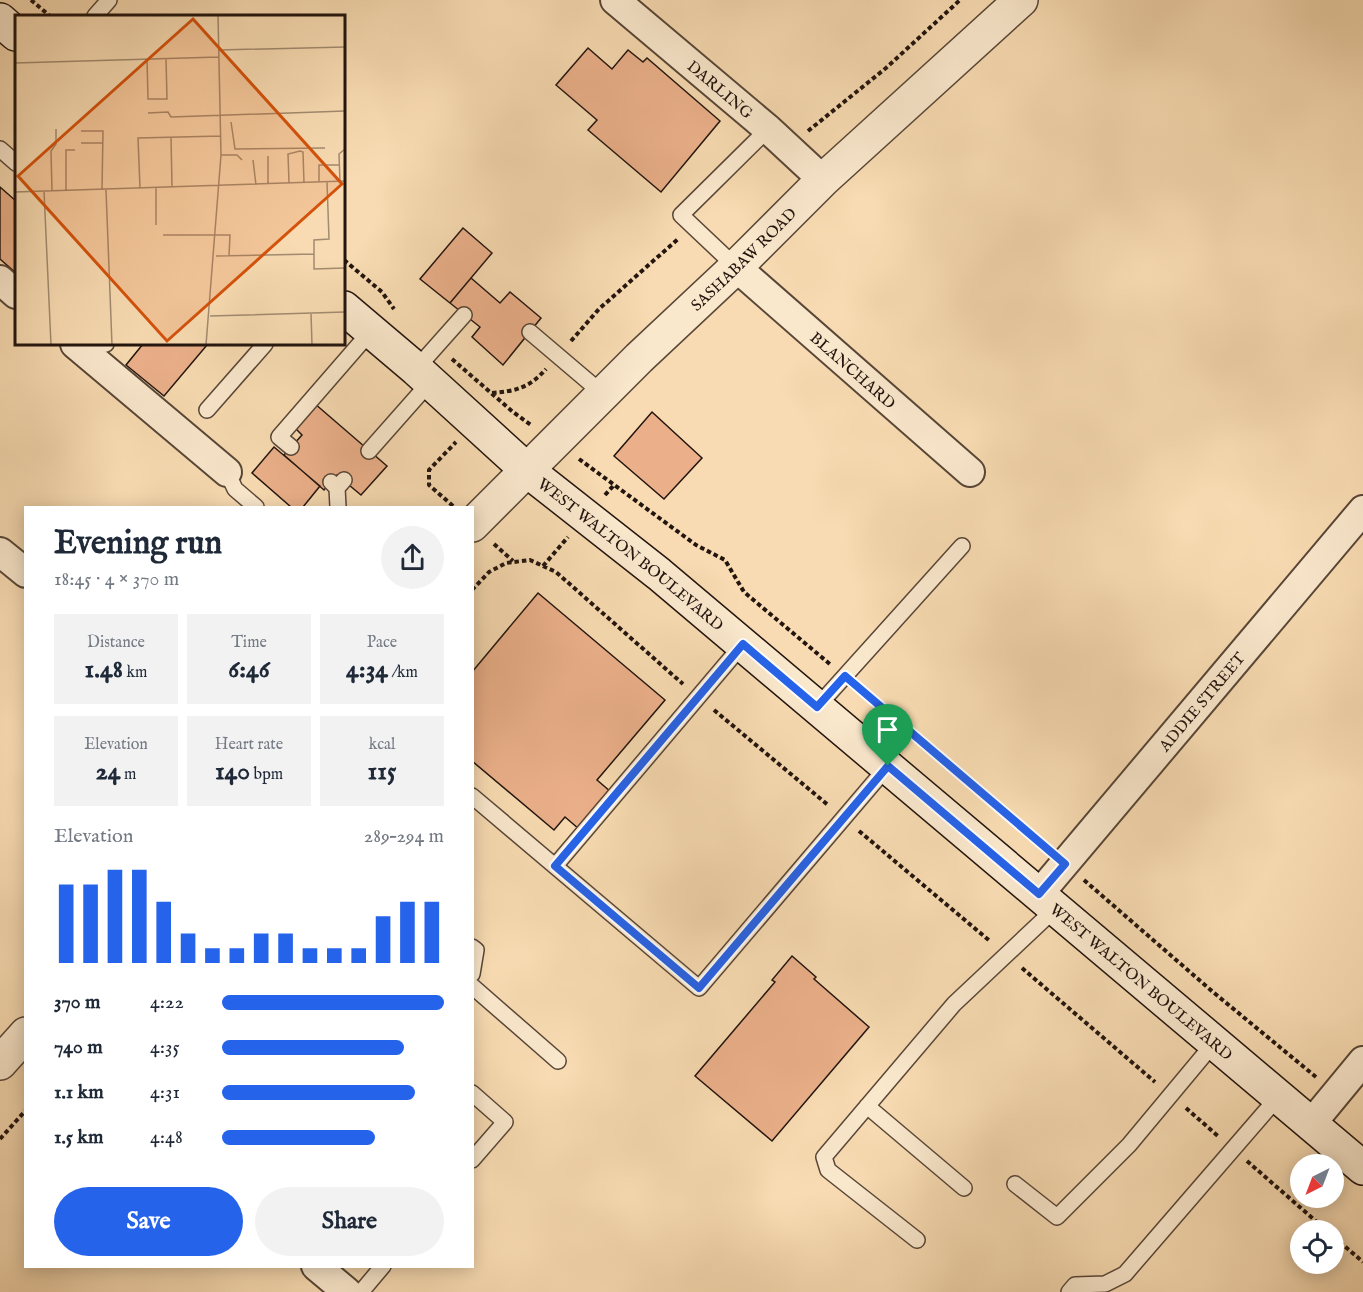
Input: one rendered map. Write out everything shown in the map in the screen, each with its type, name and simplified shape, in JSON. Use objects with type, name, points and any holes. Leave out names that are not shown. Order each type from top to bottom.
[{"type":"main road","name":"SASHABAW ROAD","points":[[474,523],[667,330],[736,267],[823,180],[1021,0]]},
{"type":"main road","points":[[0,20],[15,33]]},
{"type":"main road","name":"WEST WALTON BOULEVARD","points":[[345,309],[371,331],[428,365],[475,423],[528,471],[660,574],[1363,1168]]},
{"type":"street","name":"DARLING","points":[[615,0],[768,129],[823,180]]},
{"type":"street","name":"BLANCHARD","points":[[736,267],[970,472]]},
{"type":"street","points":[[0,280],[15,293]]},
{"type":"street","points":[[76,345],[226,472]]},
{"type":"street","name":"ADDIE STREET","points":[[1048,901],[1065,864],[1363,510]]},
{"type":"street","points":[[0,552],[24,571]]},
{"type":"street","points":[[1311,1124],[1363,1061]]},
{"type":"street","points":[[318,1268],[346,1292]]},
{"type":"lane","points":[[96,15],[109,0]]},
{"type":"lane","points":[[736,267],[681,215],[768,129]]},
{"type":"lane","points":[[0,149],[15,162]]},
{"type":"lane","points":[[369,452],[464,315]]},
{"type":"lane","points":[[291,447],[279,436],[371,331]]},
{"type":"lane","points":[[530,332],[603,394]]},
{"type":"lane","points":[[207,410],[264,345]]},
{"type":"lane","points":[[226,472],[234,489],[255,506]]},
{"type":"lane","points":[[337,484],[338,506]]},
{"type":"lane","points":[[817,707],[962,546]]},
{"type":"lane","points":[[555,866],[743,644]]},
{"type":"lane","points":[[474,798],[699,988],[888,766]]},
{"type":"lane","points":[[917,1240],[828,1170],[824,1157],[954,1004],[1048,901]]},
{"type":"lane","points":[[474,988],[558,1061]]},
{"type":"lane","points":[[1015,1184],[1057,1217],[1129,1145],[1214,1043]]},
{"type":"lane","points":[[474,1095],[505,1122],[474,1158]]},
{"type":"lane","points":[[1069,1292],[1075,1285],[1105,1284],[1125,1274],[1278,1097]]},
{"type":"lane","points":[[867,1106],[964,1188]]},
{"type":"lane","points":[[361,1292],[381,1268]]},
{"type":"path","points":[[30,0],[49,15]]},
{"type":"path","points":[[345,261],[382,292],[398,313]]},
{"type":"path","points":[[428,365],[498,398],[513,412]]},
{"type":"path","points":[[452,506],[429,485],[429,471],[498,398]]},
{"type":"path","points":[[590,467],[696,545],[725,560],[744,592],[1130,918],[1213,993],[1336,1094]]},
{"type":"path","points":[[474,588],[489,572],[506,563],[530,560],[556,572],[677,679]]},
{"type":"path","points":[[0,1139],[24,1112]]},
{"type":"path","points":[[1344,1246],[1363,1262]]},
{"type":"building","points":[[588,48],[612,69],[628,50],[643,62],[647,58],[720,121],[661,192],[588,130],[597,120],[556,85]]},
{"type":"building","points":[[0,187],[15,200],[15,272],[0,259]]},
{"type":"building","points":[[463,228],[492,253],[450,303],[420,279]]},
{"type":"building","points":[[471,278],[500,303],[510,292],[541,318],[503,365],[472,337],[480,327],[450,303]]},
{"type":"building","points":[[142,345],[207,345],[164,396],[126,365]]},
{"type":"building","points":[[314,403],[387,466],[361,495],[337,475],[324,490],[284,455],[302,435],[294,427]]},
{"type":"building","points":[[652,412],[702,458],[664,499],[614,456]]},
{"type":"building","points":[[274,447],[320,486],[304,506],[290,506],[252,473]]},
{"type":"building","points":[[538,593],[665,700],[597,780],[611,792],[579,829],[565,817],[554,830],[474,763],[474,670]]},
{"type":"building","points":[[792,956],[816,977],[814,979],[869,1027],[772,1141],[695,1076],[775,982],[772,980]]},
{"type":"route","points":[[743,644],[817,707],[845,676],[1065,864],[1039,894],[888,766],[699,988],[555,866],[743,644]]}]
